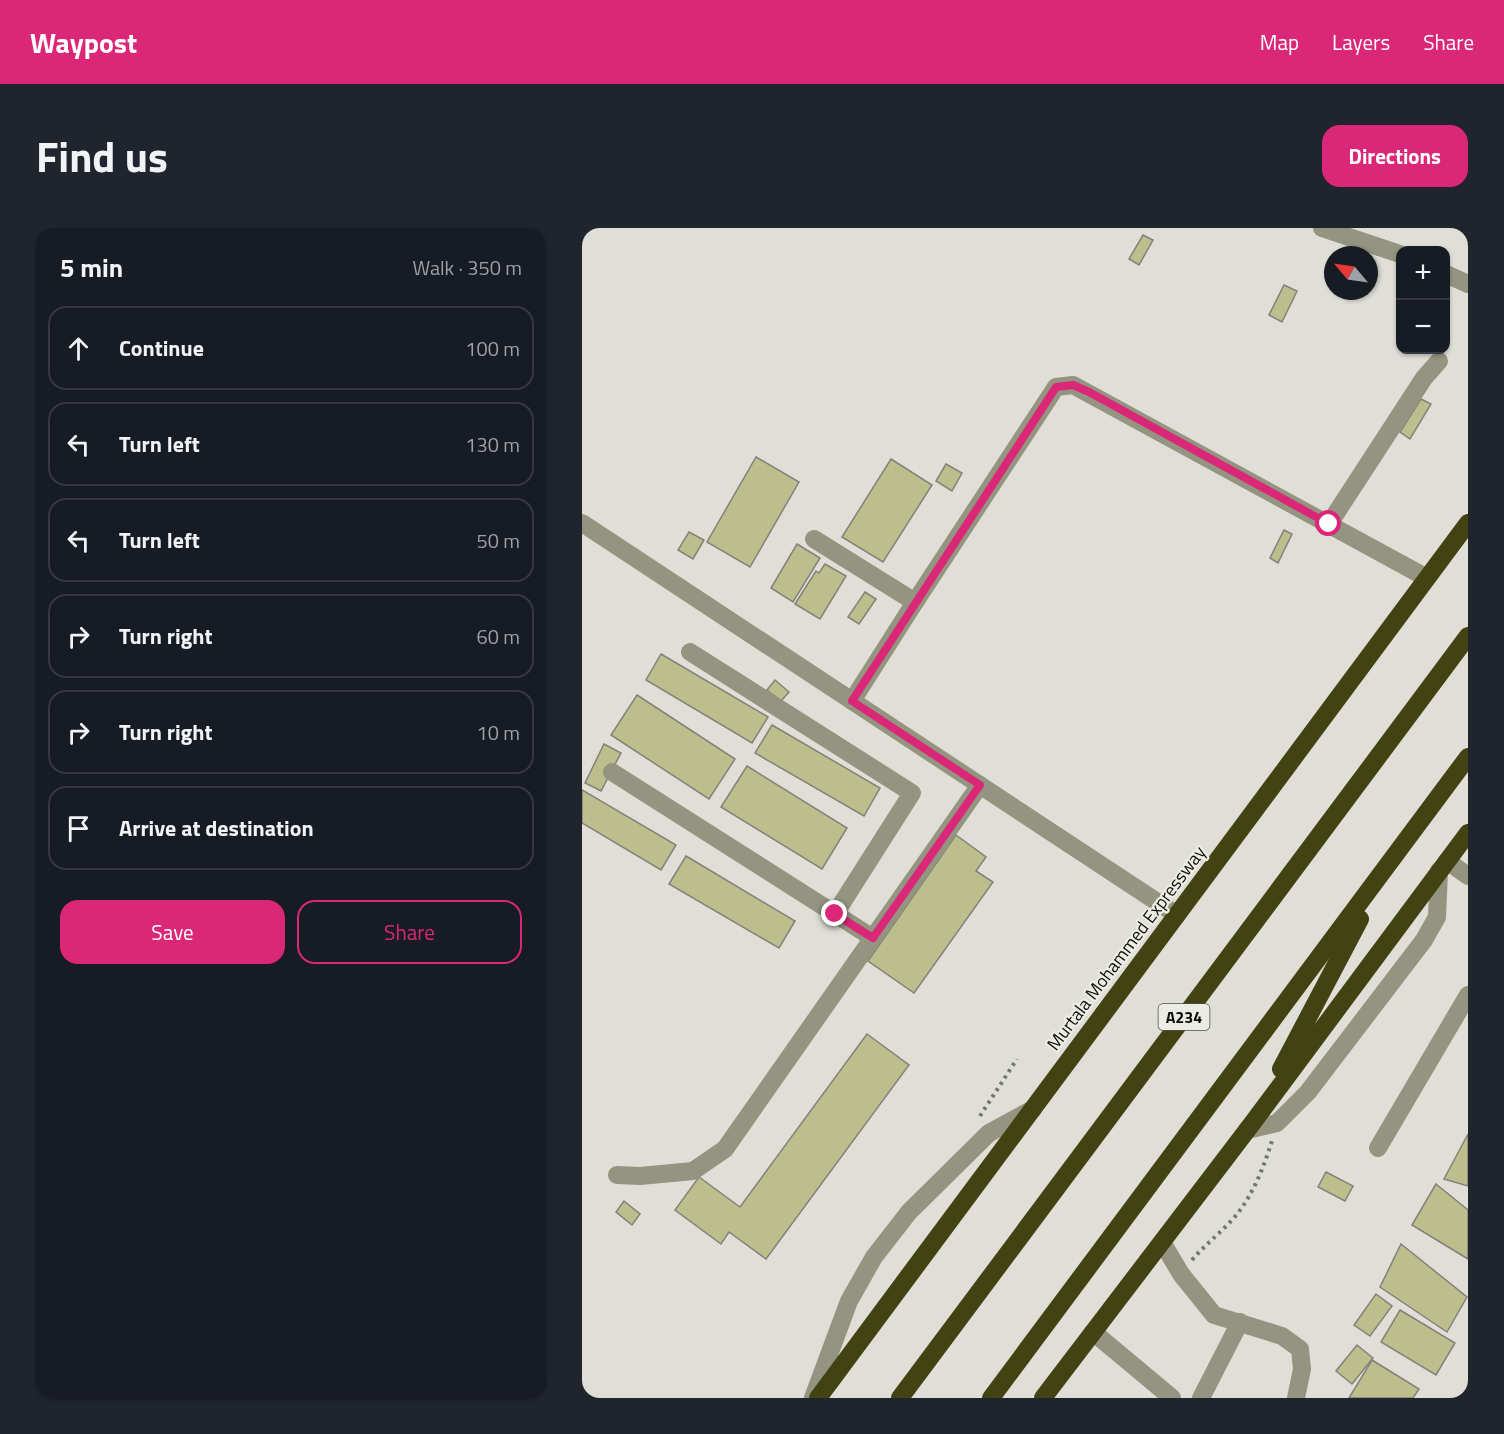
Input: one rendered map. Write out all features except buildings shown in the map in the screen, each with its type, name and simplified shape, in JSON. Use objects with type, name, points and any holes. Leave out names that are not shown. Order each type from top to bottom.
[{"type":"highway","name":"Murtala Mohammed Expressway","points":[[818,1398],[1468,523]]},
{"type":"highway","name":"A234","points":[[900,1398],[1468,636]]},
{"type":"highway","points":[[991,1398],[1468,757]]},
{"type":"highway","points":[[1043,1398],[1250,1126],[1468,833]]},
{"type":"highway","points":[[1250,1126],[1387,868]]},
{"type":"street","points":[[1322,228],[1396,252]]},
{"type":"street","points":[[1450,276],[1468,284]]},
{"type":"street","points":[[1329,524],[1424,378],[1439,361]]},
{"type":"street","points":[[852,701],[1056,387],[1073,385],[1089,392],[1427,578]]},
{"type":"street","points":[[582,523],[1177,915]]},
{"type":"street","points":[[814,539],[915,602]]},
{"type":"street","points":[[690,652],[912,793],[835,914]]},
{"type":"street","points":[[612,772],[873,938]]},
{"type":"street","points":[[617,1175],[640,1176],[693,1171],[725,1149],[980,785]]},
{"type":"street","points":[[1250,1126],[1277,1123],[1308,1092],[1424,940],[1437,917],[1443,866],[1468,876]]},
{"type":"street","points":[[1378,1148],[1468,995]]},
{"type":"street","points":[[813,1398],[849,1301],[874,1257],[909,1212],[976,1145],[989,1133],[1033,1109]]},
{"type":"street","points":[[1162,1242],[1181,1274],[1214,1315],[1282,1336],[1299,1349],[1302,1369],[1296,1398]]},
{"type":"street","points":[[1201,1398],[1240,1322]]},
{"type":"street","points":[[1094,1332],[1172,1398]]},
{"type":"path","points":[[998,1088],[1017,1059]]},
{"type":"path","points":[[1208,1241],[1233,1219],[1256,1182],[1277,1123]]},
{"type":"route","points":[[835,914],[873,938],[980,785],[852,701],[1056,387],[1073,385],[1089,392],[1329,524]]}]
